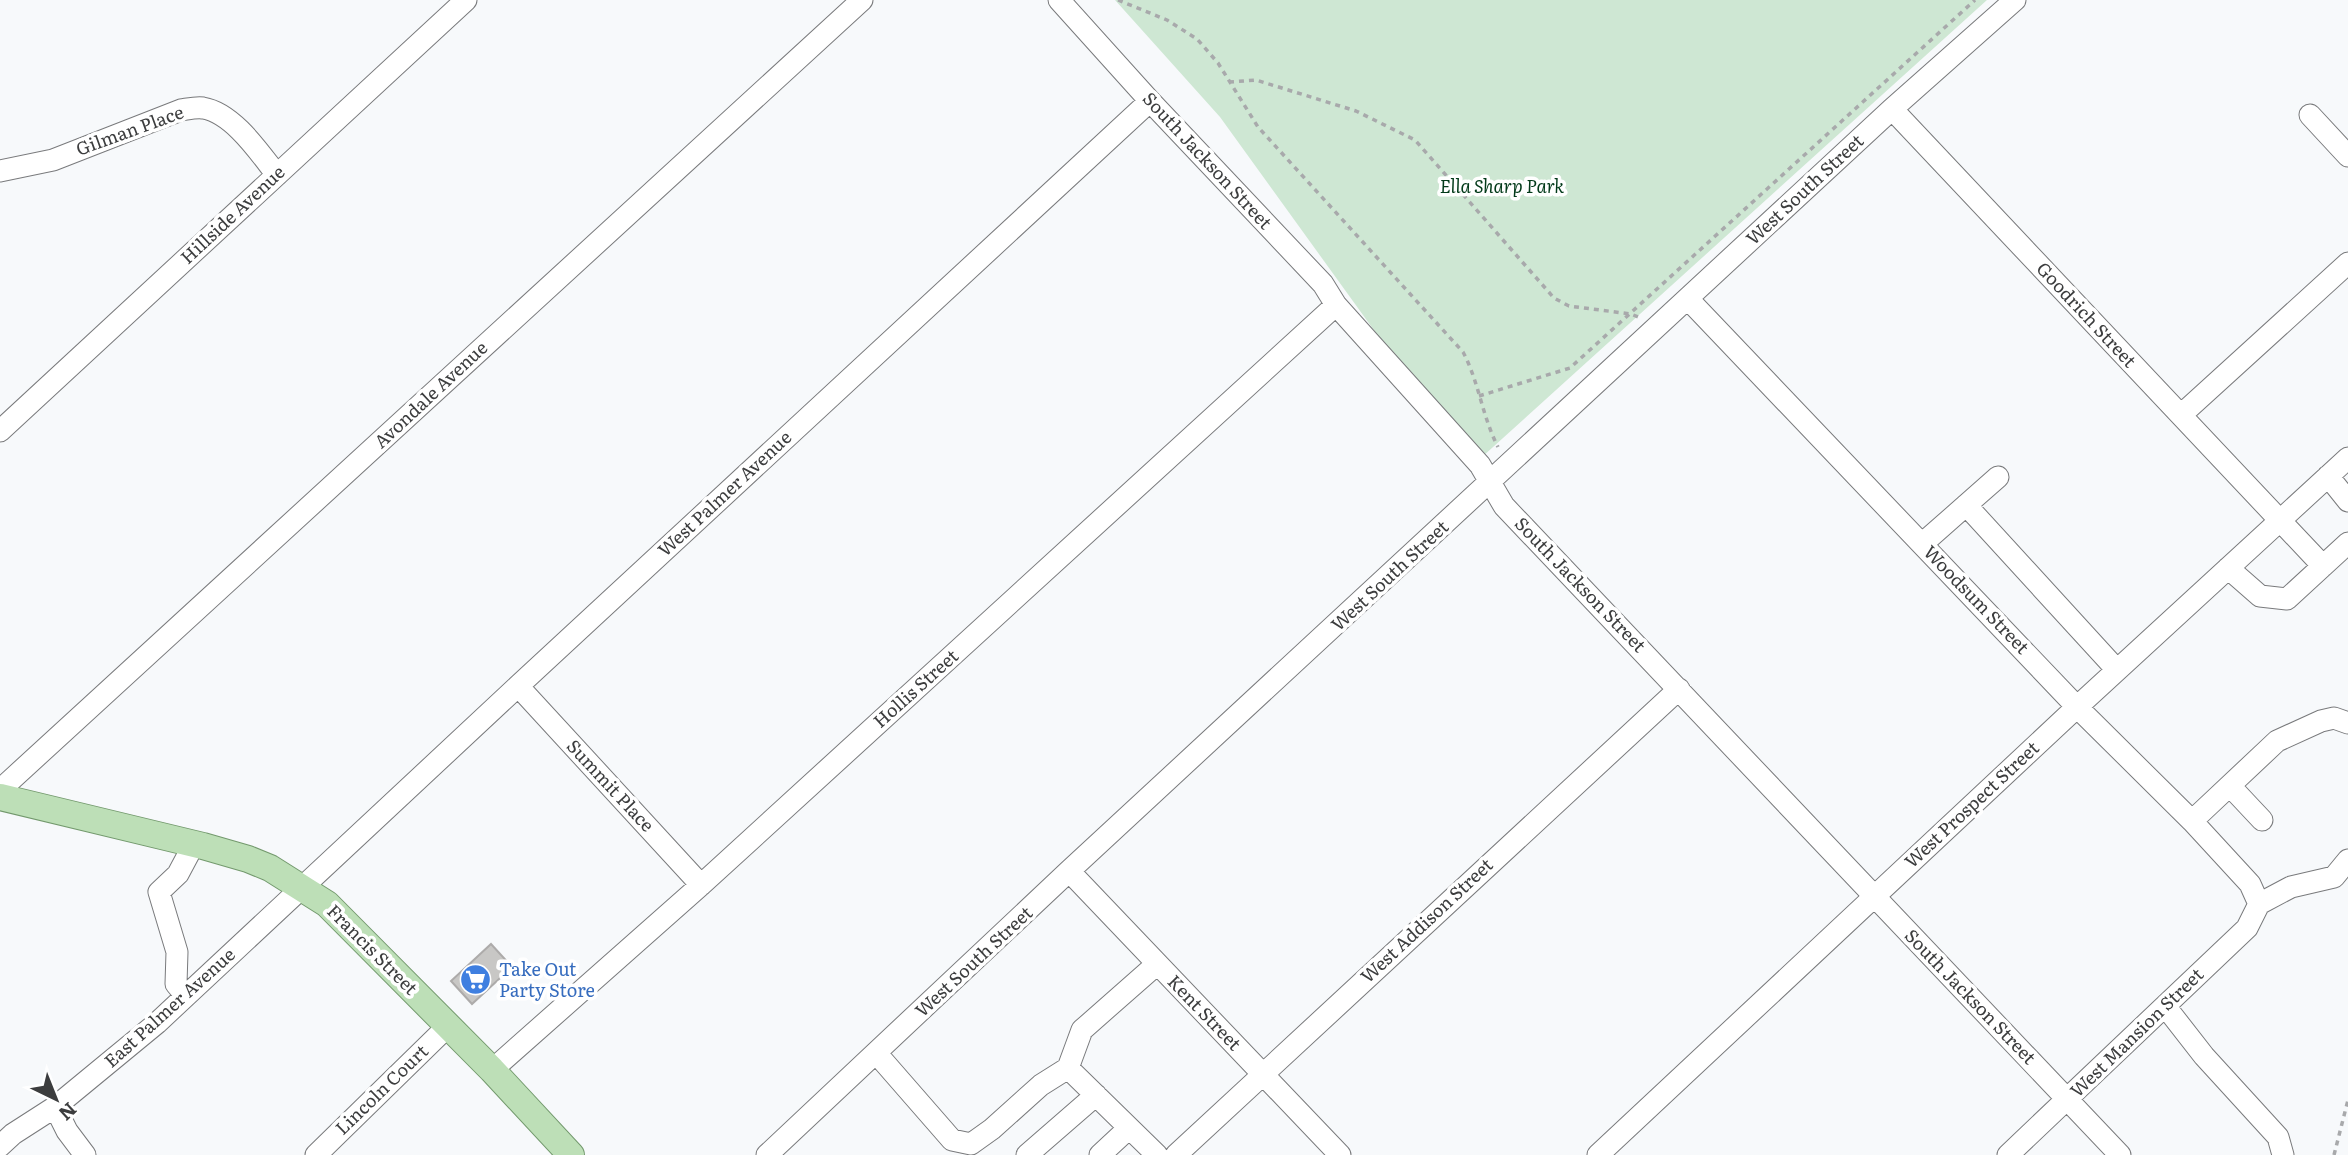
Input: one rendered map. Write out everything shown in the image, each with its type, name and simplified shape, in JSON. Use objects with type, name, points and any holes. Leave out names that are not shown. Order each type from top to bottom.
[{"type":"main road","name":"Francis Street","points":[[0,797],[248,859],[302,888],[327,904],[492,1070],[571,1155]]},
{"type":"street","name":"Avondale Avenue","points":[[0,790],[862,0]]},
{"type":"street","name":"South Jackson Street","points":[[1059,0],[1150,101],[1323,284],[1336,305],[1480,466],[1504,506],[2120,1155]]},
{"type":"street","name":"West South Street","points":[[767,1155],[1657,327],[2015,0]]},
{"type":"street","name":"Hillside Avenue","points":[[0,431],[277,175],[456,3]]},
{"type":"street","name":"West Palmer Avenue","points":[[302,888],[1150,101]]},
{"type":"street","name":"Gilman Place","points":[[0,171],[53,160],[181,110],[201,107],[220,114],[251,143],[277,175]]},
{"type":"street","name":"Goodrich Street","points":[[1892,110],[2323,566]]},
{"type":"street","points":[[2310,116],[2348,156]]},
{"type":"street","points":[[2181,415],[2348,263]]},
{"type":"street","name":"Woodsum Street","points":[[1688,299],[2077,707],[2193,821],[2250,884],[2259,904]]},
{"type":"street","name":"Hollis Street","points":[[492,1070],[701,885],[1336,305]]},
{"type":"street","name":"West Prospect Street","points":[[1598,1155],[2348,457]]},
{"type":"street","points":[[1923,544],[1998,477]]},
{"type":"street","points":[[2328,477],[2348,501]]},
{"type":"street","points":[[1966,505],[2118,670]]},
{"type":"street","points":[[2228,568],[2260,596],[2287,599],[2348,543]]},
{"type":"street","name":"Summit Place","points":[[518,686],[701,885]]},
{"type":"street","name":"West Addison Street","points":[[1176,1155],[1679,689]]},
{"type":"street","points":[[2193,821],[2277,741],[2321,721],[2334,718],[2348,723]]},
{"type":"street","points":[[2231,787],[2262,820]]},
{"type":"street","points":[[186,996],[176,984],[177,952],[159,892],[178,874],[194,844]]},
{"type":"street","points":[[2259,904],[2291,887],[2334,877],[2348,860]]},
{"type":"street","name":"Kent Street","points":[[1069,872],[1340,1155]]},
{"type":"street","name":"East Palmer Avenue","points":[[0,1146],[13,1134],[55,1107],[157,1023],[302,888]]},
{"type":"street","name":"West Mansion Street","points":[[2008,1155],[2247,928],[2259,904]]},
{"type":"street","points":[[877,1054],[952,1140],[981,1148],[992,1129],[1041,1085],[1068,1068],[1082,1030],[1157,964]]},
{"type":"street","points":[[2165,1006],[2204,1056],[2278,1138],[2283,1155]]},
{"type":"street","name":"Lincoln Court","points":[[316,1155],[448,1026]]},
{"type":"street","points":[[1068,1068],[1157,1155]]},
{"type":"street","points":[[1027,1155],[1096,1095]]},
{"type":"street","points":[[55,1107],[67,1131],[85,1155]]},
{"type":"street","points":[[1100,1155],[1129,1128]]},
{"type":"path","points":[[1118,0],[1167,20],[1197,40],[1218,63],[1258,127],[1463,352],[1471,367],[1485,419],[1499,449]]},
{"type":"path","points":[[1479,396],[1570,368],[1975,0]]},
{"type":"path","points":[[1229,82],[1256,80],[1356,111],[1415,140],[1554,298],[1569,306],[1631,314],[1657,327]]},
{"type":"path","points":[[2334,1155],[2348,1100]]},
{"type":"green space","name":"Ella Sharp Park","points":[[1115,0],[1987,0],[1472,466],[1220,117]]},
{"type":"building","points":[[491,944],[512,967],[472,1004],[451,981]]},
{"type":"place","name":"Take Out Party Store","points":[[476,980]]}]
